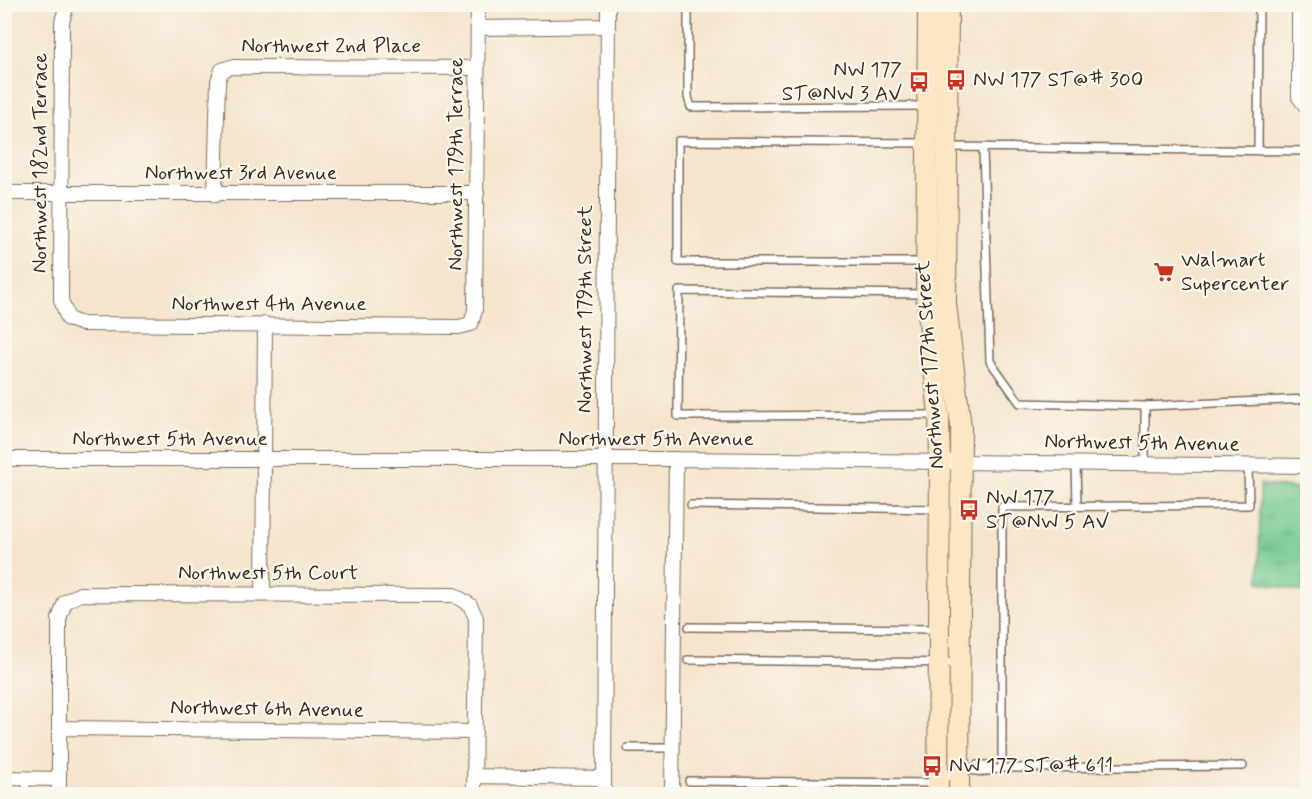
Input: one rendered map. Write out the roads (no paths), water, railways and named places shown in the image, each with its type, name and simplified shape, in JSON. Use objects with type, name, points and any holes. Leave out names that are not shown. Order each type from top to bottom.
[{"type":"street","name":"Northwest 179th Terrace","points":[[471,324],[475,310],[478,4]]},
{"type":"street","name":"Northwest 179th Street","points":[[604,795],[608,4]]},
{"type":"street","name":"Northwest 177th Street","points":[[928,4],[926,294],[939,415],[940,461],[938,789]]},
{"type":"street","name":"Northwest 177th Street","points":[[948,4],[947,294],[948,327],[960,408],[960,663],[966,768],[959,795]]},
{"type":"street","points":[[1299,4],[1303,67],[1299,97],[1308,109]]},
{"type":"street","name":"Northwest 182nd Terrace","points":[[66,6],[62,22],[61,300],[68,319]]},
{"type":"street","points":[[478,28],[608,26]]},
{"type":"street","name":"Northwest 2nd Place","points":[[215,195],[218,81],[222,70],[231,67],[477,68]]},
{"type":"street","name":"Northwest 3rd Avenue","points":[[4,193],[61,195],[477,193]]},
{"type":"street","name":"Northwest 4th Avenue","points":[[68,319],[81,324],[459,327],[471,324]]},
{"type":"street","points":[[263,594],[265,324]]},
{"type":"street","name":"Northwest 5th Avenue","points":[[4,459],[264,461],[676,459],[1308,466]]},
{"type":"street","points":[[672,795],[676,459]]},
{"type":"street","name":"Northwest 5th Court","points":[[59,728],[59,619],[65,602],[80,594],[454,595],[470,605],[476,618],[475,732]]},
{"type":"street","points":[[59,728],[59,795]]},
{"type":"street","name":"Northwest 6th Avenue","points":[[59,728],[475,732]]},
{"type":"street","points":[[474,795],[475,732]]},
{"type":"street","points":[[474,776],[604,778]]},
{"type":"street","points":[[4,778],[59,778]]},
{"type":"lane","points":[[688,4],[688,97],[691,107],[927,106]]},
{"type":"lane","points":[[1258,151],[1259,4]]},
{"type":"lane","points":[[926,262],[678,262],[678,141],[927,143],[983,149],[1308,151]]},
{"type":"lane","points":[[983,149],[990,361],[1020,403],[1145,406],[1308,399]]},
{"type":"lane","points":[[939,415],[678,416],[679,291],[947,294]]},
{"type":"lane","points":[[1145,406],[1145,464]]},
{"type":"lane","points":[[1076,463],[1077,506]]},
{"type":"lane","points":[[1002,768],[1002,507],[1249,505],[1248,465]]},
{"type":"lane","points":[[691,505],[940,509]]},
{"type":"lane","points":[[689,627],[960,629]]},
{"type":"lane","points":[[688,660],[960,663]]},
{"type":"lane","points":[[628,748],[672,748]]},
{"type":"lane","points":[[689,781],[938,789],[966,768],[982,772],[1002,768],[1243,766]]},
{"type":"lane","points":[[26,778],[26,795]]},
{"type":"place","name":"NW 177 ST@# 300","points":[[956,80]]},
{"type":"place","name":"NW 177 ST@NW 3 AV","points":[[919,82]]},
{"type":"place","name":"Walmart Supercenter","points":[[1164,272]]},
{"type":"place","name":"NW 177 ST@NW 5 AV","points":[[969,510]]},
{"type":"place","name":"NW 177 ST@# 611","points":[[932,766]]}]
